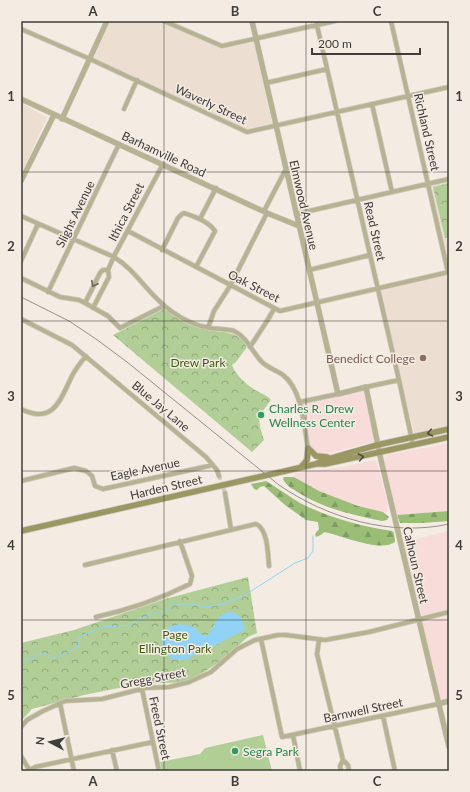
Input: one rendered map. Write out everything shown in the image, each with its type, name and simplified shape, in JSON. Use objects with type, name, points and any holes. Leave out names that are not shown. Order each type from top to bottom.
[{"type":"main road","name":"Harden Street","points":[[316,464],[321,460],[377,445],[449,429]]},
{"type":"main road","name":"Harden Street","points":[[21,531],[301,467],[316,464],[322,465],[449,437]]},
{"type":"main road","points":[[308,448],[317,457],[338,456]]},
{"type":"main road","points":[[301,467],[307,460],[308,448]]},
{"type":"street","points":[[62,119],[107,21]]},
{"type":"street","points":[[164,21],[222,46],[316,23],[335,21]]},
{"type":"street","name":"Elmwood Avenue","points":[[252,21],[338,394]]},
{"type":"street","name":"Richland Street","points":[[391,21],[449,272]]},
{"type":"street","name":"Read Street","points":[[316,23],[413,445]]},
{"type":"street","name":"Waverly Street","points":[[21,28],[137,80],[247,132],[449,87]]},
{"type":"street","points":[[266,84],[327,69]]},
{"type":"street","points":[[124,109],[137,80]]},
{"type":"street","name":"Barhamville Road","points":[[21,99],[299,226]]},
{"type":"street","points":[[372,104],[392,192]]},
{"type":"street","points":[[21,181],[54,115]]},
{"type":"street","name":"Slighs Avenue","points":[[48,292],[119,144]]},
{"type":"street","name":"Ithica Street","points":[[93,308],[109,277],[108,270],[114,257],[163,164]]},
{"type":"street","points":[[208,328],[214,311],[230,286],[286,169]]},
{"type":"street","points":[[296,214],[449,179]]},
{"type":"street","points":[[200,219],[216,188]]},
{"type":"street","points":[[162,250],[178,218],[182,214],[184,213],[200,219],[212,227],[215,231],[196,268]]},
{"type":"street","points":[[21,216],[114,257],[125,264],[164,306],[183,319],[208,328],[233,331],[246,340],[263,363],[283,375],[289,381],[300,402],[308,448]]},
{"type":"street","points":[[21,261],[38,224]]},
{"type":"street","name":"Oak Street","points":[[128,231],[280,311],[449,272]]},
{"type":"street","points":[[309,270],[370,255]]},
{"type":"street","name":"Ithica Street","points":[[84,303],[100,272],[103,270],[108,270]]},
{"type":"street","points":[[21,278],[60,297],[79,300],[108,316],[120,328],[164,306]]},
{"type":"street","points":[[250,347],[274,309]]},
{"type":"street","name":"Blue Jay Lane","points":[[21,319],[72,345],[86,356],[206,457],[217,470],[219,476]]},
{"type":"street","points":[[21,409],[36,414],[44,414],[51,411],[64,395],[73,374],[86,356]]},
{"type":"street","points":[[300,402],[399,380]]},
{"type":"street","name":"Calhoun Street","points":[[366,387],[377,445],[449,747]]},
{"type":"street","name":"Eagle Avenue","points":[[21,480],[74,468],[86,472],[92,476],[95,486],[103,489],[213,465]]},
{"type":"street","points":[[225,493],[231,529]]},
{"type":"street","points":[[85,565],[256,524],[260,526],[264,533],[269,566]]},
{"type":"street","points":[[96,618],[145,603],[190,584],[192,576],[180,542]]},
{"type":"street","name":"Gregg Street","points":[[21,727],[28,720],[60,703],[102,698],[142,689],[169,687],[194,680],[211,672],[243,645],[261,639],[286,635],[319,640],[369,632],[449,612]]},
{"type":"street","name":"Barnwell Street","points":[[261,639],[282,737],[449,701]]},
{"type":"street","points":[[319,640],[317,654],[343,760],[348,765],[349,771]]},
{"type":"street","name":"Freed Street","points":[[142,689],[160,771]]},
{"type":"street","points":[[60,703],[74,771]]},
{"type":"street","points":[[383,716],[395,771]]},
{"type":"street","points":[[293,735],[300,771]]},
{"type":"street","points":[[21,756],[30,771],[35,767],[153,742]]},
{"type":"street","points":[[112,750],[117,771]]},
{"type":"street","points":[[341,771],[340,766],[343,760]]},
{"type":"shaded area","points":[[110,21],[159,21],[223,49],[254,42],[272,123],[246,129],[94,58]]},
{"type":"shaded area","points":[[21,103],[46,117],[46,120],[21,175]]},
{"type":"shaded area","points":[[449,181],[449,264],[431,186]]},
{"type":"shaded area","name":"Benedict College","points":[[449,275],[449,425],[414,433],[380,291]]},
{"type":"shaded area","points":[[369,389],[380,440],[319,456],[312,452],[302,403]]},
{"type":"shaded area","points":[[449,443],[449,511],[397,515],[384,461],[385,457],[387,455]]},
{"type":"shaded area","points":[[376,460],[388,504],[386,513],[358,506],[319,491],[294,477],[294,474],[308,471],[342,467]]},
{"type":"shaded area","points":[[449,531],[449,609],[420,616],[403,542]]},
{"type":"shaded area","points":[[449,616],[449,699],[440,701],[422,623]]},
{"type":"green space","points":[[449,183],[449,237],[445,238],[433,187]]},
{"type":"green space","name":"Drew Park","points":[[164,309],[181,319],[194,324],[232,334],[244,342],[247,347],[232,365],[239,376],[246,383],[271,400],[263,411],[259,423],[264,440],[252,452],[113,335]]},
{"type":"green space","points":[[284,477],[294,477],[319,491],[358,506],[383,512],[389,517],[387,520],[382,521],[350,514],[329,507],[309,499],[292,489],[284,481]]},
{"type":"green space","points":[[266,481],[300,503],[323,513],[368,527],[392,531],[394,533],[395,542],[380,546],[324,532],[316,537],[315,534],[319,529],[318,522],[306,520],[285,505],[264,486],[257,490],[254,489],[251,484]]},
{"type":"green space","points":[[449,511],[449,521],[400,523],[397,515]]},
{"type":"green space","name":"Page Ellington Park","points":[[248,577],[257,633],[248,637],[219,662],[189,682],[139,684],[84,695],[32,709],[21,721],[21,643],[74,630],[165,599]]},
{"type":"green space","name":"Segra Park","points":[[263,735],[272,771],[162,771],[160,762],[200,754],[205,748]]},
{"type":"water","points":[[230,612],[239,615],[245,630],[212,647],[201,650],[190,658],[184,660],[170,658],[163,650],[162,638],[167,628],[182,624],[193,627],[201,634],[206,636],[212,630],[220,616]]},
{"type":"waterway","points":[[21,661],[44,653],[52,658],[58,657],[79,646],[79,637],[102,627],[131,625],[138,620],[158,612],[167,611],[171,604],[192,604],[206,607],[223,604],[245,595],[295,563],[308,558],[313,551],[313,536]]},
{"type":"tunnel","points":[[219,476],[225,493]]},
{"type":"railway","points":[[21,297],[69,321],[96,339],[127,362],[279,485],[298,497],[339,515],[360,522],[382,526],[405,528],[449,524]]},
{"type":"place","name":"Benedict College","points":[[423,358]]},
{"type":"place","name":"Charles R. Drew Wellness Center","points":[[261,415]]},
{"type":"place","name":"Segra Park","points":[[235,751]]}]
